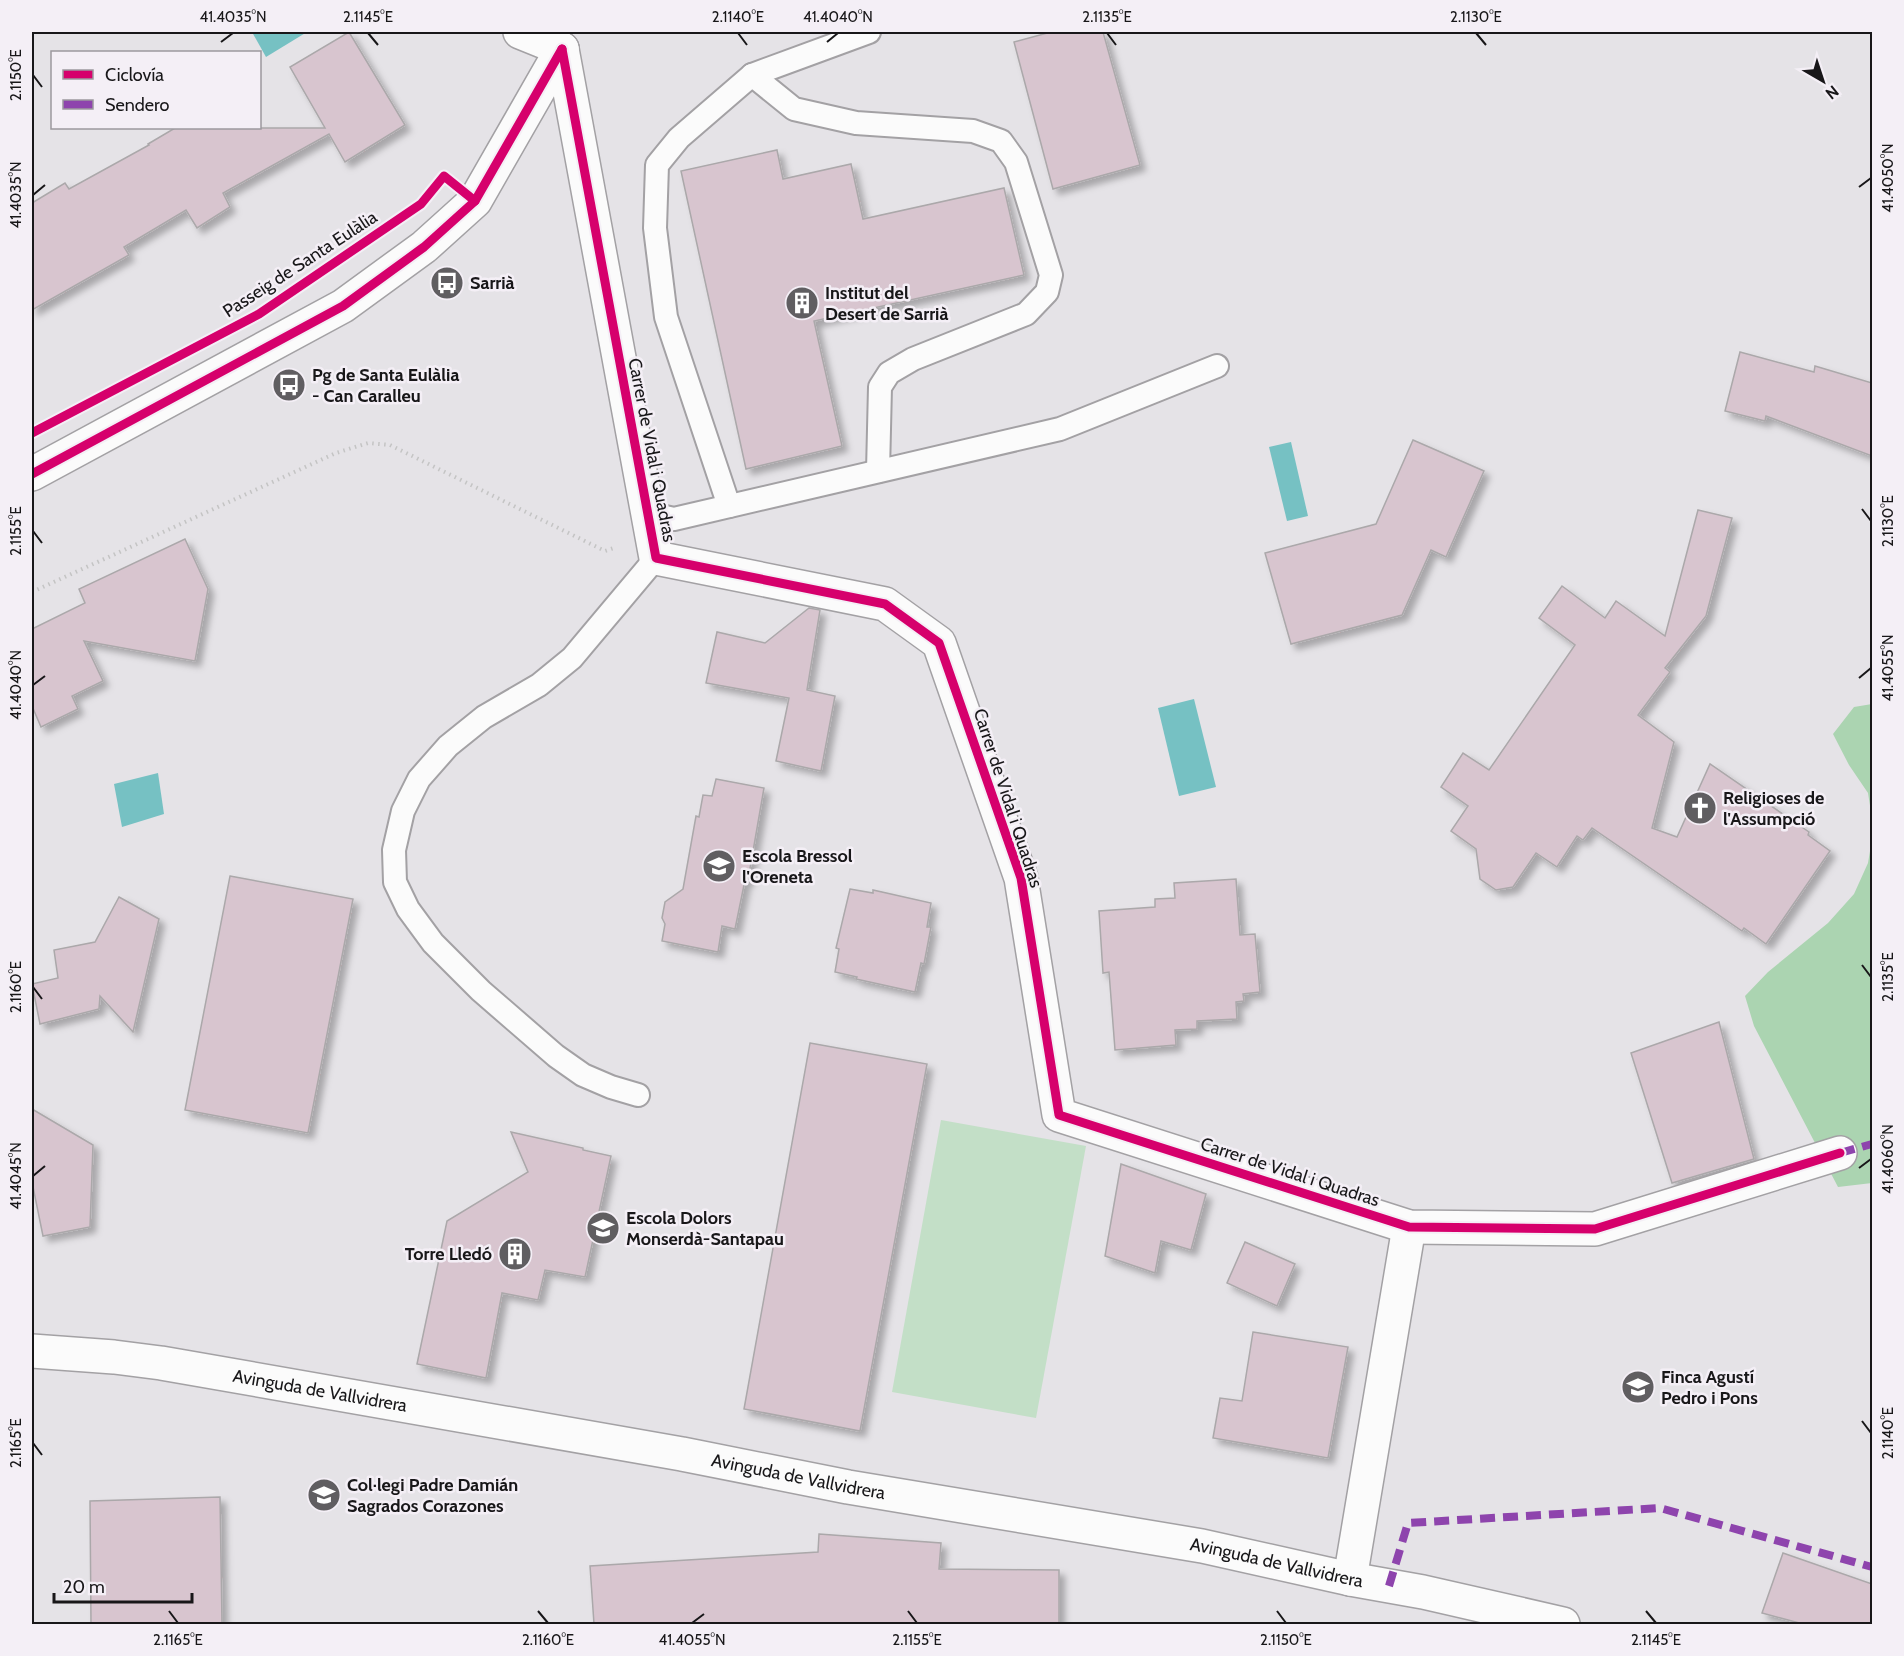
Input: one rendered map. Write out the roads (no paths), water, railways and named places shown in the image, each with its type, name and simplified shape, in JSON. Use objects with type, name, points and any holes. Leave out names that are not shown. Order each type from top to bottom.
[{"type":"street","points":[[32,474],[343,306],[424,247],[475,201],[562,49],[520,32]]},
{"type":"street","name":"Carrer de Vidal i Quadras","points":[[562,49],[651,534],[885,604],[939,644],[1021,878],[1059,1115],[1409,1227],[1595,1230],[1840,1153]]},
{"type":"street","points":[[1350,1579],[1409,1227]]},
{"type":"street","name":"Avinguda de Vallvidrera","points":[[32,1351],[162,1363],[682,1454],[848,1487],[1202,1546],[1563,1624]]},
{"type":"lane","points":[[729,506],[666,317],[655,228],[657,165],[680,138],[752,75],[869,32]]},
{"type":"lane","points":[[752,75],[795,109],[856,123],[973,131],[1001,141],[1016,162],[1051,275],[1047,292],[1026,314],[913,359],[889,373],[880,387],[878,471]]},
{"type":"lane","points":[[638,1095],[583,1075],[556,1056],[481,992],[434,943],[408,909],[395,882],[394,850],[403,811],[419,779],[448,746],[484,717],[539,685],[572,658],[651,534],[674,519],[1060,429],[1217,366]]},
{"type":"water","points":[[252,32],[307,32],[266,57]]},
{"type":"water","points":[[1291,442],[1308,516],[1287,521],[1269,447]]},
{"type":"water","points":[[1194,699],[1216,787],[1179,796],[1158,708]]},
{"type":"water","points":[[158,773],[164,814],[122,827],[114,784]]},
{"type":"place","name":"Sarrià","points":[[447,283]]},
{"type":"place","name":"Institut del Desert de Sarrià","points":[[802,303]]},
{"type":"place","name":"Pg de Santa Eulàlia - Can Caralleu","points":[[289,385]]},
{"type":"place","name":"Religioses de l'Assumpció","points":[[1700,808]]},
{"type":"place","name":"Escola Bressol l'Oreneta","points":[[719,866]]},
{"type":"place","name":"Escola Dolors Monserdà-Santapau","points":[[603,1228]]},
{"type":"place","name":"Torre Lledó","points":[[515,1254]]},
{"type":"place","name":"Finca Agustí Pedro i Pons","points":[[1638,1387]]},
{"type":"place","name":"Col·legi Padre Damián Sagrados Corazones","points":[[324,1495]]}]
